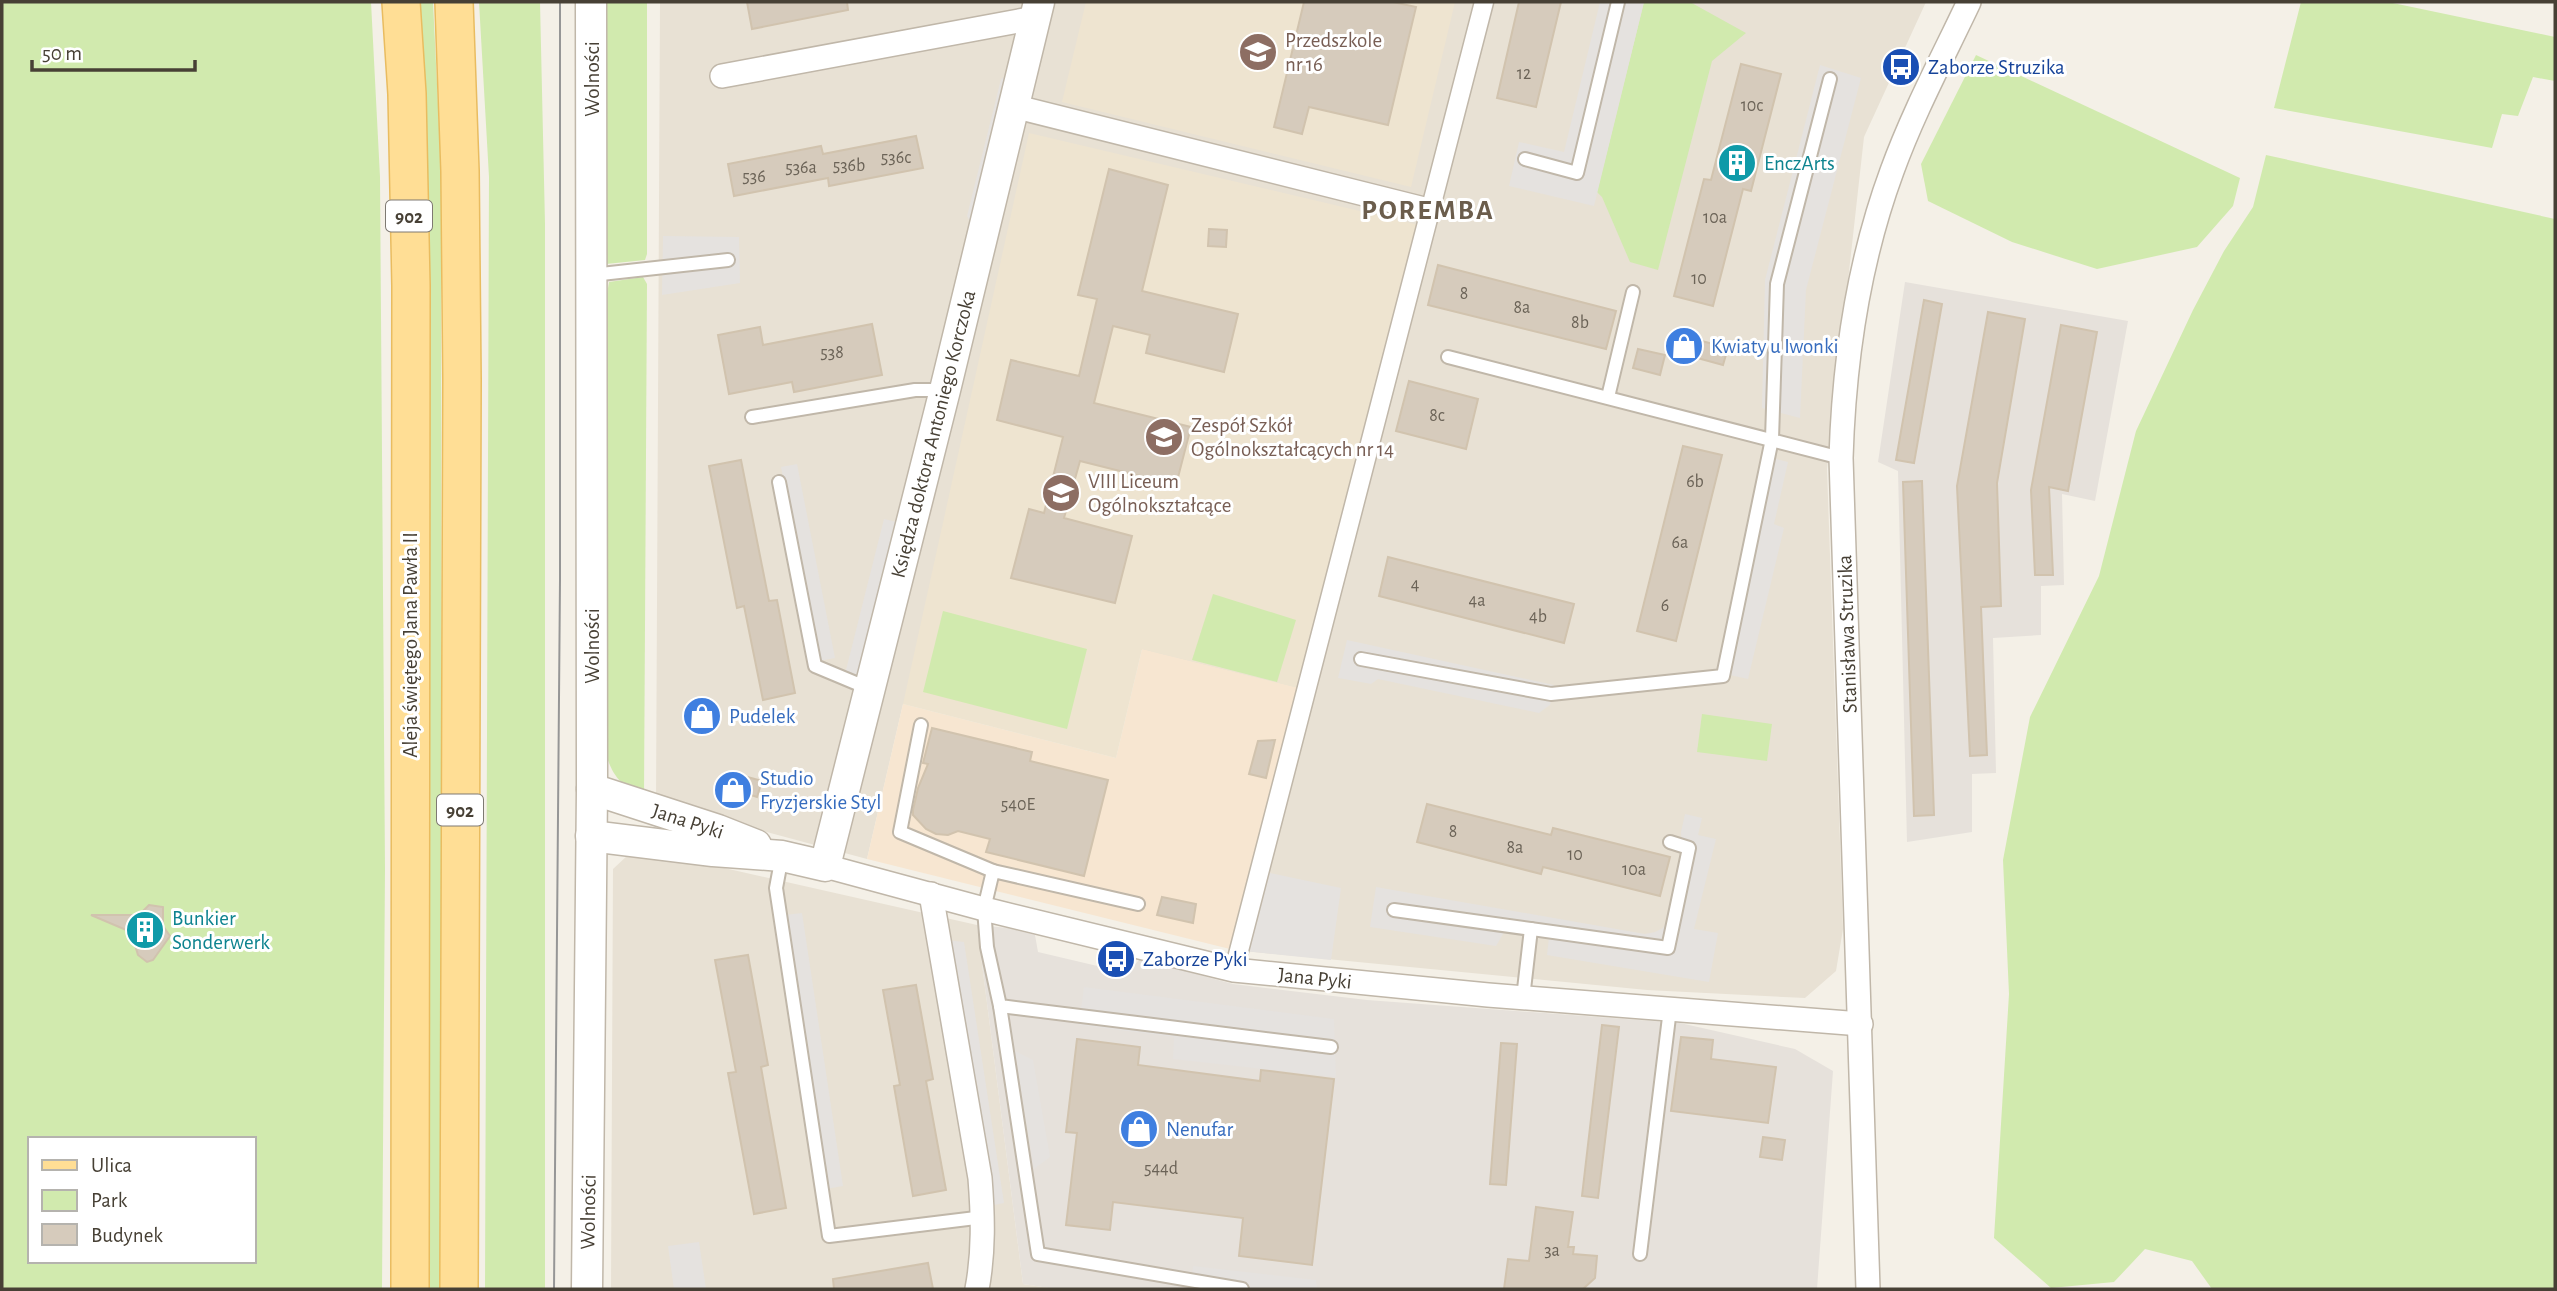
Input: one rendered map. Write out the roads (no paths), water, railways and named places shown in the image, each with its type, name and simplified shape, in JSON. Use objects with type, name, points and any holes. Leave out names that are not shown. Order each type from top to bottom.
[{"type":"main road","name":"Aleja świętego Jana Pawła II","points":[[401,2],[407,94],[411,286],[410,1289]]},
{"type":"main road","name":"902","points":[[454,2],[460,171],[462,379],[459,1289]]},
{"type":"street","name":"Wolności","points":[[587,1289],[592,836],[591,2]]},
{"type":"street","points":[[1234,970],[1483,2]]},
{"type":"street","name":"Stanisława Struzika","points":[[1868,1289],[1841,457],[1842,416],[1857,292],[1877,215],[1905,137],[1969,2]]},
{"type":"street","points":[[722,76],[1036,10]]},
{"type":"street","name":"Księdza doktora Antoniego Korczoka","points":[[825,866],[945,390],[1036,10]]},
{"type":"street","points":[[1013,106],[1429,210]]},
{"type":"street","name":"Jana Pyki","points":[[592,789],[719,830],[782,856]]},
{"type":"street","name":"Jana Pyki","points":[[592,836],[713,851],[782,856],[1234,970],[1523,998],[1861,1024]]},
{"type":"street","points":[[931,894],[980,1178],[984,1217],[979,1278]]},
{"type":"lane","points":[[1525,159],[1577,173],[1618,2]]},
{"type":"lane","points":[[1361,659],[1551,694],[1723,676],[1772,439],[1777,284],[1830,79]]},
{"type":"lane","points":[[592,275],[728,260]]},
{"type":"lane","points":[[1608,397],[1633,292]]},
{"type":"lane","points":[[1448,357],[1841,457]]},
{"type":"lane","points":[[752,417],[915,390],[945,390]]},
{"type":"lane","points":[[779,482],[815,666],[870,689]]},
{"type":"lane","points":[[921,725],[900,832],[993,871],[1138,904]]},
{"type":"lane","points":[[1395,910],[1668,948],[1689,848],[1670,842]]},
{"type":"lane","points":[[782,856],[776,888],[829,1236],[984,1217]]},
{"type":"lane","points":[[993,871],[984,909],[987,947],[1000,1006],[1038,1254],[1242,1289]]},
{"type":"lane","points":[[1523,998],[1531,929]]},
{"type":"lane","points":[[1000,1006],[1331,1047]]},
{"type":"lane","points":[[1640,1254],[1670,1009]]},
{"type":"tram line","points":[[554,1289],[560,580],[560,2]]},
{"type":"place","name":"Przedszkole nr 16","points":[[1258,52]]},
{"type":"place","name":"Zaborze Struzika","points":[[1901,67]]},
{"type":"place","name":"EnczArts","points":[[1737,163]]},
{"type":"place","name":"Kwiaty u Iwonki","points":[[1684,346]]},
{"type":"place","name":"Zespół Szkół Ogólnokształcących nr 14","points":[[1164,437]]},
{"type":"place","name":"VIII Liceum Ogólnokształcące","points":[[1061,493]]},
{"type":"place","name":"Pudelek","points":[[702,716]]},
{"type":"place","name":"Studio Fryzjerskie Styl","points":[[733,790]]},
{"type":"place","name":"Bunkier Sonderwerk","points":[[145,930]]},
{"type":"place","name":"Zaborze Pyki","points":[[1116,959]]},
{"type":"place","name":"Nenufar","points":[[1139,1129]]},
{"type":"district","name":"POREMBA","points":[[1428,209]]}]
